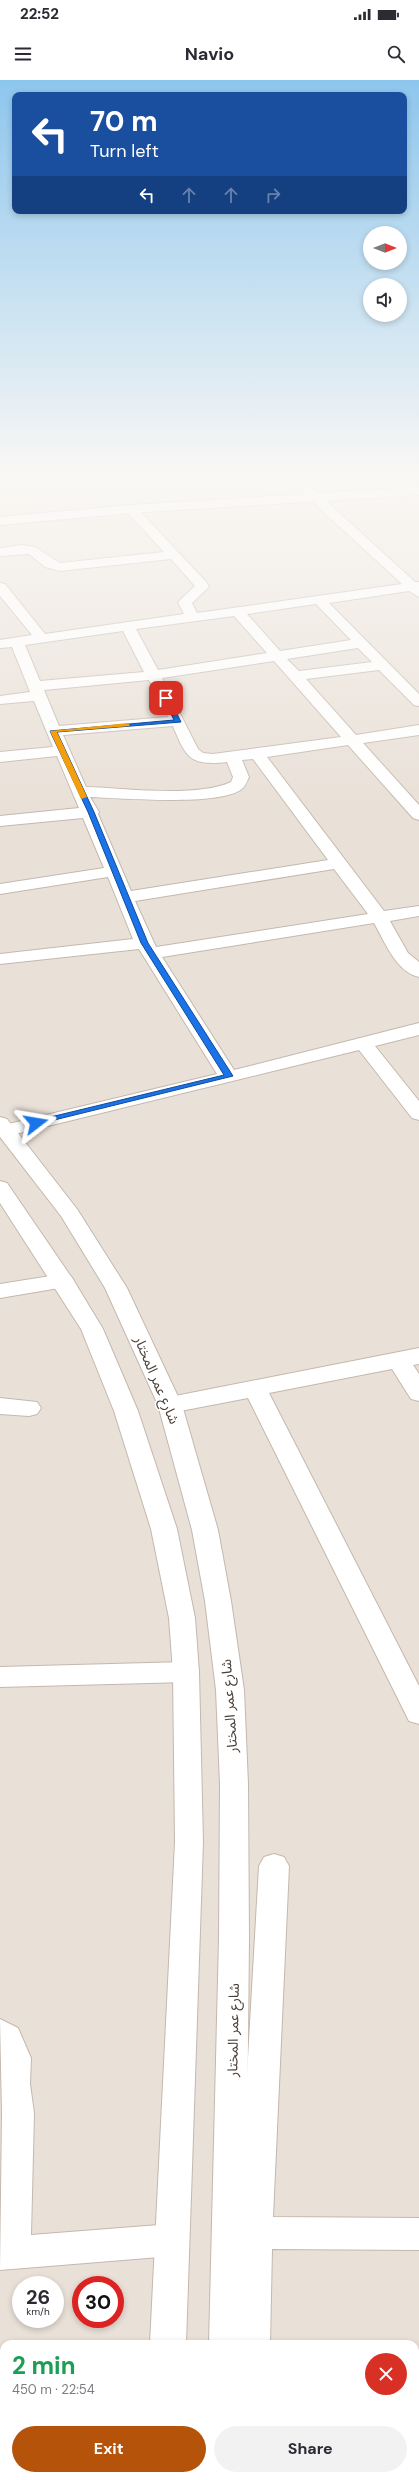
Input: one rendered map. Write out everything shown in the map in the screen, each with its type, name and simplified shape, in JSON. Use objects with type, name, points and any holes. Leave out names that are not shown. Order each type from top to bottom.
[{"type":"street","points":[[2,590],[41,638]]},
{"type":"street","points":[[192,616],[185,602],[199,590]]},
{"type":"street","points":[[0,644],[318,599],[407,590]]},
{"type":"street","points":[[318,599],[419,702]]},
{"type":"street","points":[[236,610],[280,657],[351,740],[419,815]]},
{"type":"street","points":[[127,626],[178,721],[191,751],[198,757],[232,757],[257,754],[419,730]]},
{"type":"street","points":[[17,642],[61,751],[91,812],[149,948],[229,1076]]},
{"type":"street","points":[[0,700],[37,691],[280,657],[360,643]]},
{"type":"street","points":[[295,676],[382,665]]},
{"type":"street","points":[[54,731],[178,721]]},
{"type":"street","points":[[0,757],[61,751]]},
{"type":"street","points":[[257,754],[380,918],[401,956],[419,972]]},
{"type":"street","points":[[81,792],[190,795],[223,791],[237,785],[242,777],[232,757]]},
{"type":"street","points":[[0,821],[91,812]]},
{"type":"street","points":[[126,897],[339,863]]},
{"type":"street","points":[[0,888],[116,871]]},
{"type":"street","points":[[0,959],[149,948],[380,918],[419,911]]},
{"type":"street","points":[[3,1127],[229,1076],[419,1029]]},
{"type":"street","points":[[363,1043],[419,1114]]},
{"type":"street","name":"شارع عمر المختار","points":[[3,1127],[70,1214],[116,1288],[170,1405],[205,1530],[218,1601],[230,1690],[234,1784],[234,1938],[227,2340]]},
{"type":"street","points":[[0,1187],[63,1281],[92,1330],[123,1404],[164,1528],[182,1618],[186,1672],[189,1842],[168,2340]]},
{"type":"street","points":[[0,1291],[63,1281]]},
{"type":"street","points":[[170,1405],[409,1358],[419,1392]]},
{"type":"street","points":[[255,1389],[419,1713]]},
{"type":"street","points":[[0,1406],[29,1408]]},
{"type":"street","points":[[0,1677],[186,1672]]},
{"type":"street","points":[[252,2340],[255,2233],[274,1866]]},
{"type":"street","points":[[0,2033],[7,2038],[15,2058],[14,2084],[18,2113],[7,2253],[172,2240]]},
{"type":"street","points":[[255,2233],[419,2234]]},
{"type":"shaded area","points":[[0,590],[419,590],[419,2340],[0,2340]]},
{"type":"slow traffic","points":[[84,797],[61,751],[54,731],[128,725]]},
{"type":"route","points":[[36,1123],[229,1076],[153,954],[144,943],[91,812],[61,751],[54,731],[178,721],[166,698]]}]
